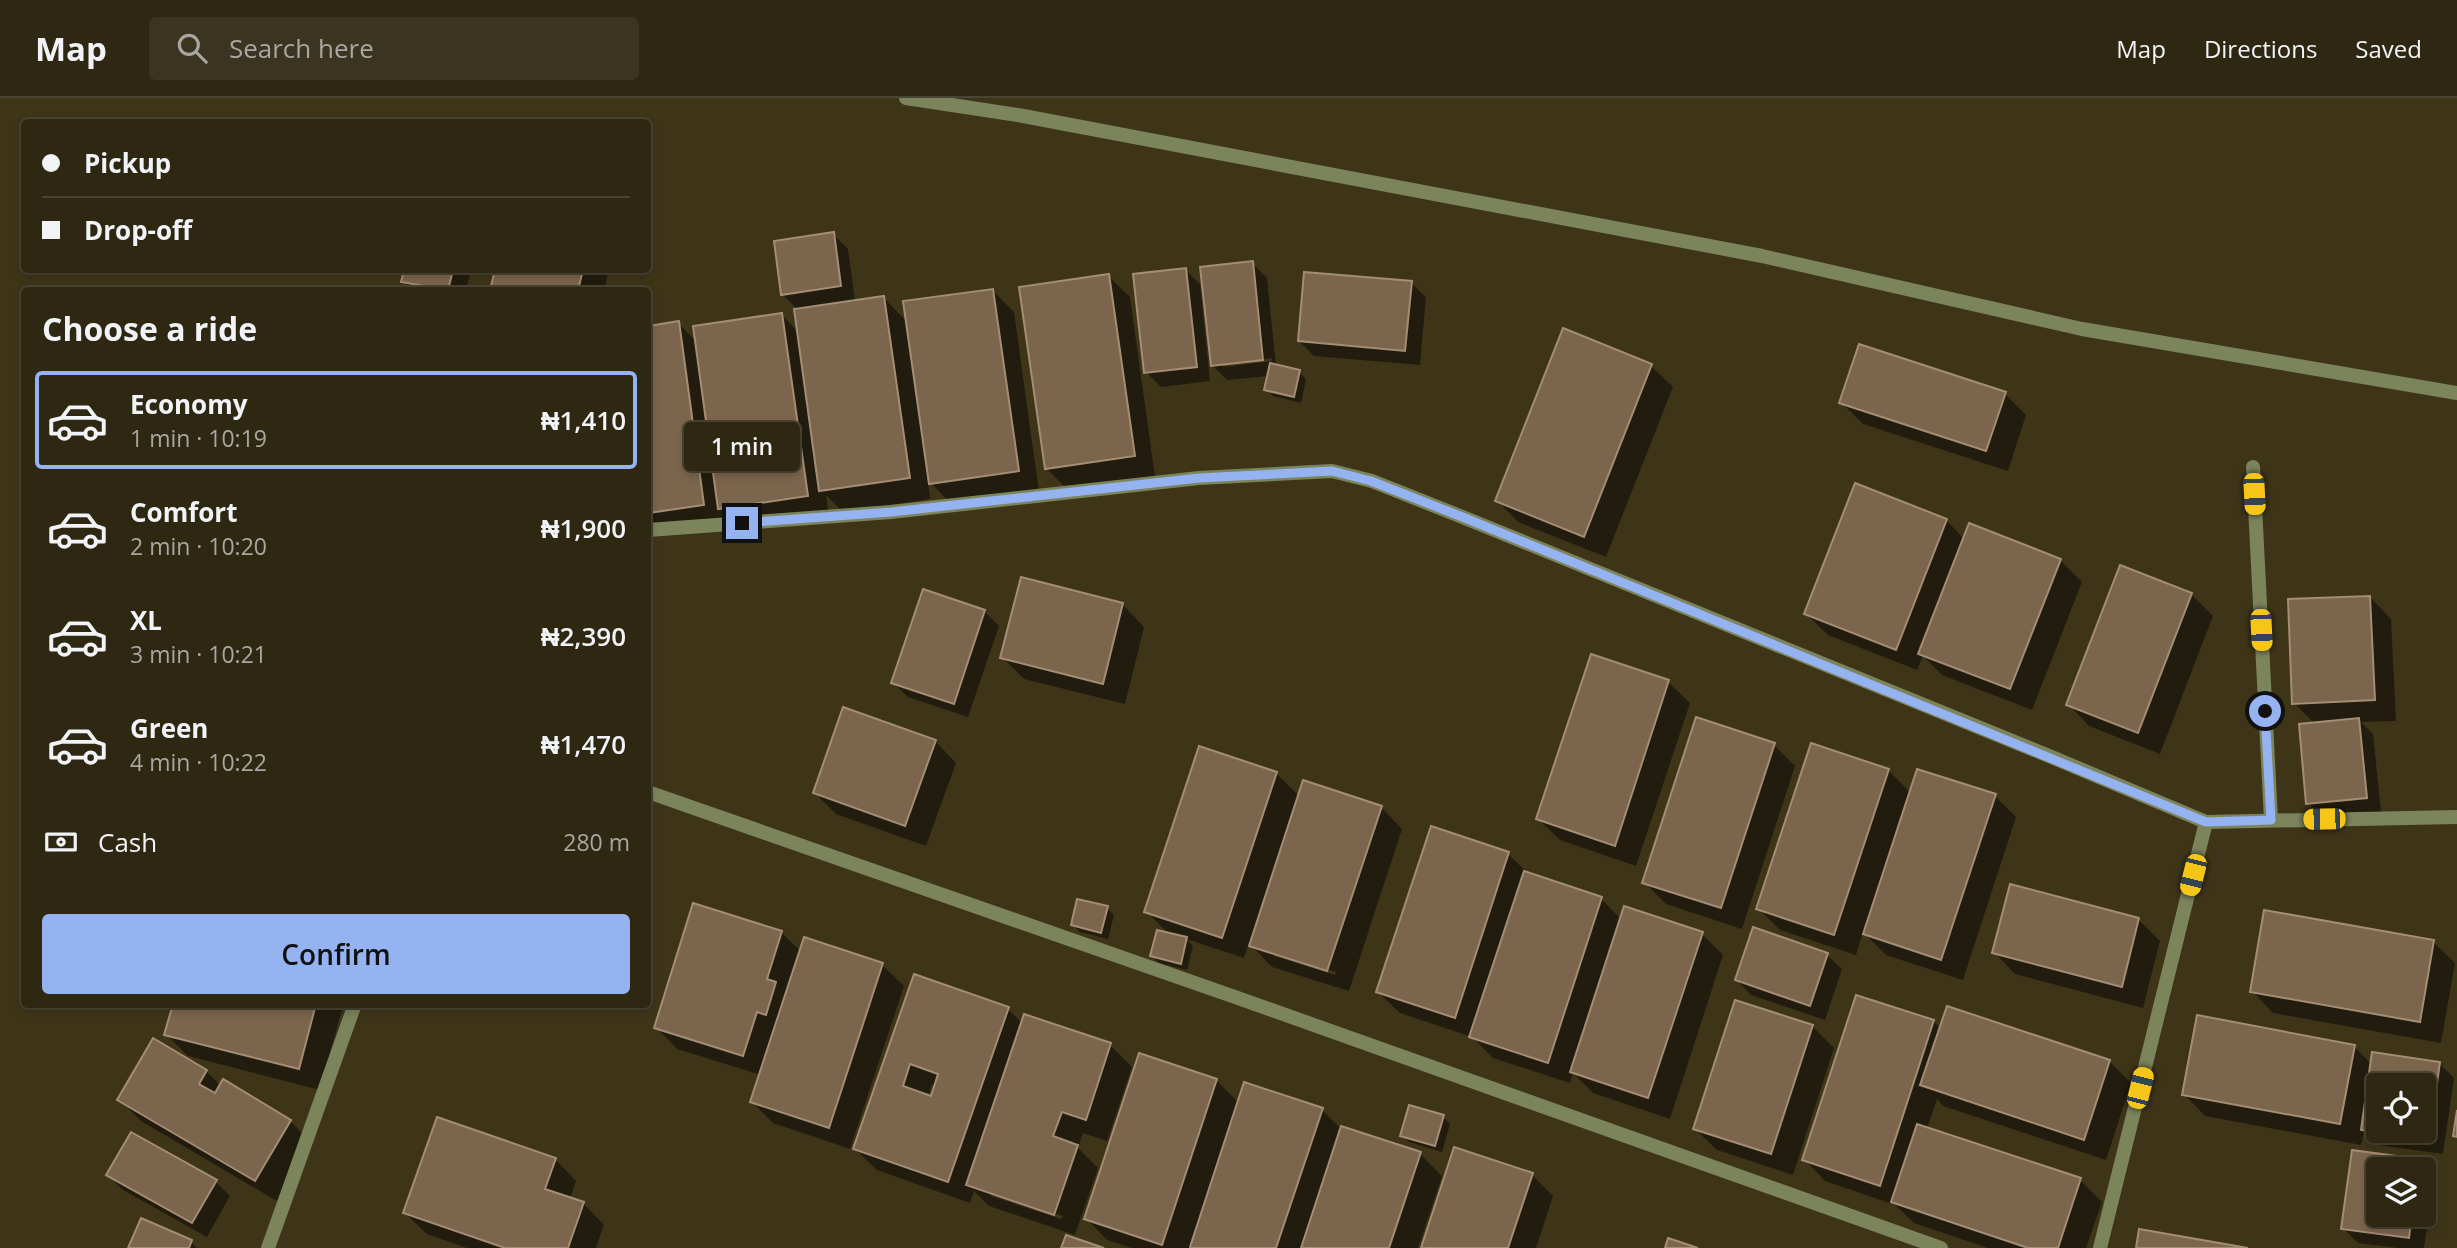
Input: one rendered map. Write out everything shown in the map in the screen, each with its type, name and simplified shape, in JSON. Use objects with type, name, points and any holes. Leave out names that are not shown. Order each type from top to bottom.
[{"type":"street","points":[[906,98],[1018,115],[1762,257],[2082,329],[2457,393]]},
{"type":"street","points":[[2253,467],[2271,820]]},
{"type":"street","points":[[651,530],[891,512],[1199,478],[1332,471],[1371,481],[1452,513],[2042,752],[2206,822],[2457,817]]},
{"type":"street","points":[[651,793],[1941,1248]]},
{"type":"street","points":[[2100,1248],[2206,822]]},
{"type":"street","points":[[268,1248],[354,1008]]},
{"type":"building","points":[[834,232],[841,286],[781,295],[774,241]]},
{"type":"building","points":[[1253,261],[1263,360],[1211,366],[1200,267]]},
{"type":"building","points":[[1186,268],[1197,367],[1144,373],[1133,274]]},
{"type":"building","points":[[1304,272],[1412,281],[1405,351],[1298,341]]},
{"type":"building","points":[[403,273],[452,273],[449,287],[401,282]]},
{"type":"building","points":[[494,273],[582,273],[579,287],[491,287]]},
{"type":"building","points":[[1109,274],[1135,456],[1045,469],[1019,287]]},
{"type":"building","points":[[993,289],[1019,471],[929,484],[903,301]]},
{"type":"building","points":[[884,296],[910,478],[819,491],[794,309]]},
{"type":"building","points":[[782,313],[808,496],[718,509],[693,326]]},
{"type":"building","points":[[679,321],[704,505],[651,513],[651,326]]},
{"type":"building","points":[[1563,328],[1652,364],[1584,537],[1495,501]]},
{"type":"building","points":[[1859,344],[2006,392],[1986,451],[1839,403]]},
{"type":"building","points":[[1270,363],[1300,370],[1294,397],[1264,390]]},
{"type":"building","points":[[1855,483],[1947,519],[1896,650],[1804,614]]},
{"type":"building","points":[[1969,523],[2061,559],[2010,689],[1918,654]]},
{"type":"building","points":[[2120,565],[2192,593],[2138,733],[2066,705]]},
{"type":"building","points":[[1021,577],[1123,603],[1103,684],[1000,658]]},
{"type":"building","points":[[923,589],[985,610],[954,704],[891,683]]},
{"type":"building","points":[[2370,596],[2375,700],[2292,704],[2288,599]]},
{"type":"building","points":[[1591,654],[1669,680],[1615,846],[1536,819]]},
{"type":"building","points":[[843,707],[936,740],[905,826],[813,793]]},
{"type":"building","points":[[1696,717],[1775,743],[1721,908],[1642,883]]},
{"type":"building","points":[[2359,718],[2367,798],[2306,804],[2299,724]]},
{"type":"building","points":[[1811,743],[1889,769],[1834,935],[1756,909]]},
{"type":"building","points":[[1199,746],[1277,772],[1222,938],[1144,912]]},
{"type":"building","points":[[1917,769],[1996,794],[1941,960],[1863,934]]},
{"type":"building","points":[[1303,780],[1382,806],[1327,971],[1249,946]]},
{"type":"building","points":[[1431,826],[1509,852],[1455,1018],[1376,992]]},
{"type":"building","points":[[1524,871],[1602,897],[1548,1063],[1469,1037]]},
{"type":"building","points":[[2010,884],[2139,918],[2122,987],[1992,953]]},
{"type":"building","points":[[1077,899],[1108,906],[1101,933],[1071,925]]},
{"type":"building","points":[[693,903],[782,931],[767,979],[776,982],[766,1015],[757,1012],[743,1056],[654,1028]]},
{"type":"building","points":[[1624,906],[1703,932],[1648,1098],[1570,1072]]},
{"type":"building","points":[[2264,910],[2434,940],[2420,1022],[2250,992]]},
{"type":"building","points":[[1753,927],[1828,953],[1810,1006],[1735,980]]},
{"type":"building","points":[[1157,930],[1187,937],[1181,964],[1150,956]]},
{"type":"building","points":[[804,937],[883,963],[829,1128],[750,1102]]},
{"type":"building","points":[[914,974],[1009,1007],[948,1182],[853,1149]],"holes":[[[910,1064],[938,1074],[931,1096],[903,1086]]]},
{"type":"building","points":[[1856,995],[1934,1020],[1880,1186],[1802,1160]]},
{"type":"building","points":[[1735,1000],[1813,1025],[1771,1154],[1693,1129]]},
{"type":"building","points":[[1947,1006],[2110,1060],[2084,1140],[1920,1085]]},
{"type":"building","points":[[172,1008],[315,1008],[299,1069],[164,1035]]},
{"type":"building","points":[[1024,1014],[1111,1043],[1086,1120],[1062,1112],[1053,1136],[1078,1145],[1054,1215],[966,1185]]},
{"type":"building","points":[[2197,1015],[2355,1045],[2340,1124],[2182,1095]]},
{"type":"building","points":[[153,1038],[207,1070],[199,1084],[215,1093],[223,1079],[291,1120],[255,1181],[117,1100]]},
{"type":"building","points":[[2372,1052],[2440,1062],[2436,1090],[2436,1073],[2369,1073]]},
{"type":"building","points":[[1139,1053],[1217,1079],[1162,1245],[1084,1219]]},
{"type":"building","points":[[1244,1082],[1323,1108],[1276,1248],[1191,1248],[1190,1247]]},
{"type":"building","points":[[2366,1095],[2366,1131],[2361,1130]]},
{"type":"building","points":[[1409,1105],[1444,1115],[1435,1146],[1400,1136]]},
{"type":"building","points":[[2457,1110],[2457,1137],[2453,1136]]},
{"type":"building","points":[[437,1117],[556,1158],[545,1189],[584,1202],[568,1248],[505,1248],[403,1213]]},
{"type":"building","points":[[1917,1124],[2081,1178],[2058,1248],[2028,1248],[1891,1202]]},
{"type":"building","points":[[1341,1126],[1421,1152],[1389,1248],[1301,1248]]},
{"type":"building","points":[[131,1132],[217,1180],[192,1223],[106,1175]]},
{"type":"building","points":[[1454,1147],[1533,1173],[1508,1248],[1421,1248]]},
{"type":"building","points":[[2352,1150],[2405,1157],[2366,1157],[2366,1227],[2410,1227],[2409,1238],[2341,1229]]},
{"type":"building","points":[[141,1218],[192,1240],[189,1248],[128,1248]]},
{"type":"building","points":[[2139,1229],[2248,1248],[2136,1248]]},
{"type":"building","points":[[1066,1235],[1104,1248],[1061,1248]]},
{"type":"building","points":[[1668,1238],[1698,1248],[1665,1248]]},
{"type":"route","points":[[742,523],[891,512],[1199,478],[1332,471],[1371,481],[1465,518],[2206,822],[2271,820],[2265,711]]}]
